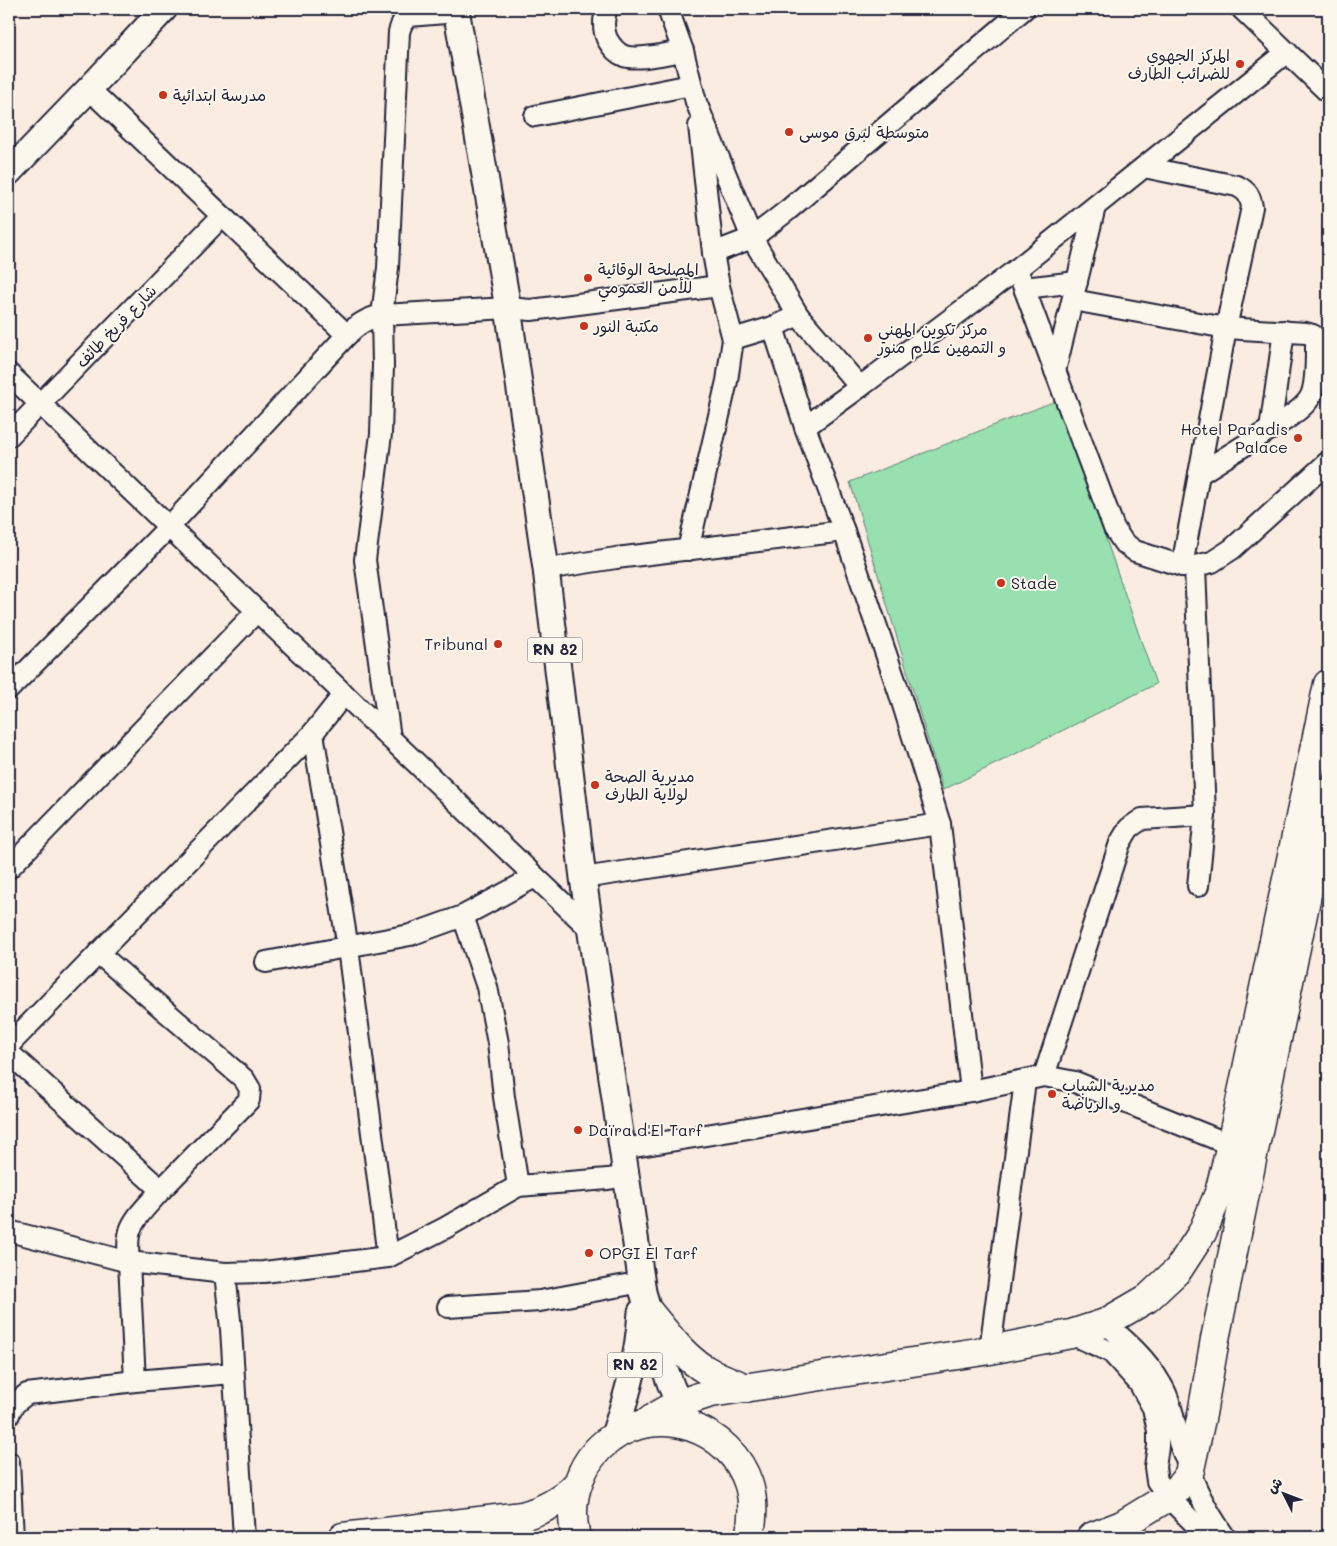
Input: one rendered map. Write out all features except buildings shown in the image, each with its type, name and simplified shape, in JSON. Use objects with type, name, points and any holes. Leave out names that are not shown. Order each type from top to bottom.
[{"type":"highway","points":[[343,1537],[522,1516],[540,1511],[569,1493],[577,1484],[588,1462],[600,1447],[614,1436],[630,1428],[648,1423],[670,1422],[685,1414],[711,1393],[990,1350],[1071,1334],[1105,1322],[1148,1298],[1178,1270],[1202,1234],[1219,1193],[1328,684]]},
{"type":"highway","points":[[1091,1537],[1122,1525],[1168,1497],[1178,1489],[1189,1474],[1215,1339],[1328,793]]},
{"type":"highway","points":[[644,1296],[679,1348],[693,1361],[707,1371],[746,1388]]},
{"type":"highway","points":[[685,1414],[732,1454],[744,1472],[752,1499],[753,1513],[749,1537]]},
{"type":"highway","points":[[576,1537],[573,1507],[577,1484]]},
{"type":"main road","points":[[9,172],[164,9]]},
{"type":"main road","name":"RN 82","points":[[456,10],[508,308],[546,569],[583,878],[644,1296],[660,1357],[685,1414]]},
{"type":"main road","name":"RN 82","points":[[614,1436],[633,1372],[644,1296]]},
{"type":"street","points":[[607,9],[603,17],[606,35],[611,47],[622,56],[635,58],[683,51]]},
{"type":"street","points":[[668,9],[683,51],[693,94],[713,253],[732,339],[726,381],[688,550]]},
{"type":"street","points":[[713,253],[752,238],[788,210],[1024,9]]},
{"type":"street","points":[[1242,9],[1328,92]]},
{"type":"street","points":[[390,738],[365,560],[381,434],[382,315],[388,268],[399,32],[402,23],[409,16],[456,10]]},
{"type":"street","points":[[805,427],[860,387],[1021,279],[1095,207],[1287,52]]},
{"type":"street","points":[[89,89],[347,335]]},
{"type":"street","points":[[693,94],[752,238],[798,315],[860,387]]},
{"type":"street","points":[[535,116],[693,94]]},
{"type":"street","points":[[1144,167],[1237,186],[1246,190],[1251,197],[1252,207],[1226,328],[1199,474],[1188,566],[1206,815],[1198,886]]},
{"type":"street","points":[[1055,371],[1095,207]]},
{"type":"street","name":"شارع فريخ طائف","points":[[9,436],[222,216]]},
{"type":"street","points":[[1021,279],[1226,328],[1313,335],[1316,339],[1314,381],[1311,398],[1301,408],[1270,430],[1199,474]]},
{"type":"street","points":[[1021,279],[1114,528],[1123,542],[1135,551],[1188,566],[1212,562],[1232,550],[1328,462]]},
{"type":"street","points":[[9,689],[169,527],[359,323],[382,315],[508,308],[531,310],[719,286]]},
{"type":"street","points":[[732,339],[772,327],[798,315]]},
{"type":"street","points":[[772,327],[805,427],[844,531],[899,692],[940,824],[971,1091]]},
{"type":"street","points":[[1270,430],[1284,332]]},
{"type":"street","points":[[9,374],[591,930]]},
{"type":"street","points":[[546,569],[616,558],[844,531]]},
{"type":"street","points":[[9,868],[257,611]]},
{"type":"street","points":[[161,1190],[11,1041],[313,733],[344,694]]},
{"type":"street","points":[[313,733],[348,948],[388,1257]]},
{"type":"street","points":[[990,1350],[1034,1078],[1120,843],[1129,828],[1142,819],[1206,815]]},
{"type":"street","points":[[583,878],[940,824]]},
{"type":"street","points":[[266,962],[410,936],[463,916],[535,877]]},
{"type":"street","points":[[463,916],[487,987],[498,1043],[504,1097],[518,1186]]},
{"type":"street","points":[[98,953],[244,1080],[250,1089],[249,1100],[161,1190],[136,1219],[130,1230],[128,1244],[134,1381]]},
{"type":"street","points":[[622,1149],[971,1091],[1034,1078],[1075,1082],[1231,1144]]},
{"type":"street","points":[[9,1231],[129,1262],[225,1273],[264,1272],[388,1257],[445,1228],[518,1186],[626,1176]]},
{"type":"street","points":[[225,1273],[244,1537]]},
{"type":"street","points":[[448,1307],[644,1296]]},
{"type":"street","points":[[1105,1322],[1126,1340],[1146,1362],[1161,1384],[1171,1405],[1179,1442],[1189,1474],[1199,1497],[1225,1537]]},
{"type":"street","points":[[1071,1334],[1111,1352],[1139,1383],[1153,1408],[1158,1431],[1155,1474],[1160,1486],[1168,1497],[1194,1523],[1204,1537]]},
{"type":"street","points":[[9,1415],[15,1403],[27,1394],[134,1381],[233,1373]]},
{"type":"street","points":[[9,1462],[13,1537]]},
{"type":"green space","name":"Stade","points":[[1058,400],[1156,684],[943,790],[850,482]]},
{"type":"place","name":"المركز الجهوي للضرائب الطارف","points":[[1240,64]]},
{"type":"place","name":"مدرسة ابتدائية","points":[[163,95]]},
{"type":"place","name":"متوسطة لبرق موسى","points":[[789,132]]},
{"type":"place","name":"المصلحة الوقائية للأمن العمومي","points":[[588,278]]},
{"type":"place","name":"مكتبة النور","points":[[584,326]]},
{"type":"place","name":"مركز تكوين المهني و التمهين علام منور","points":[[868,338]]},
{"type":"place","name":"Hotel Paradis Palace","points":[[1298,438]]},
{"type":"place","name":"Stade","points":[[1001,583]]},
{"type":"place","name":"Tribunal","points":[[498,644]]},
{"type":"place","name":"مديرية الصحة لولاية الطارف","points":[[595,785]]},
{"type":"place","name":"مديرية الشباب و الرياضة","points":[[1052,1094]]},
{"type":"place","name":"Daïra d'El Tarf","points":[[578,1130]]},
{"type":"place","name":"OPGI El Tarf","points":[[589,1253]]}]
